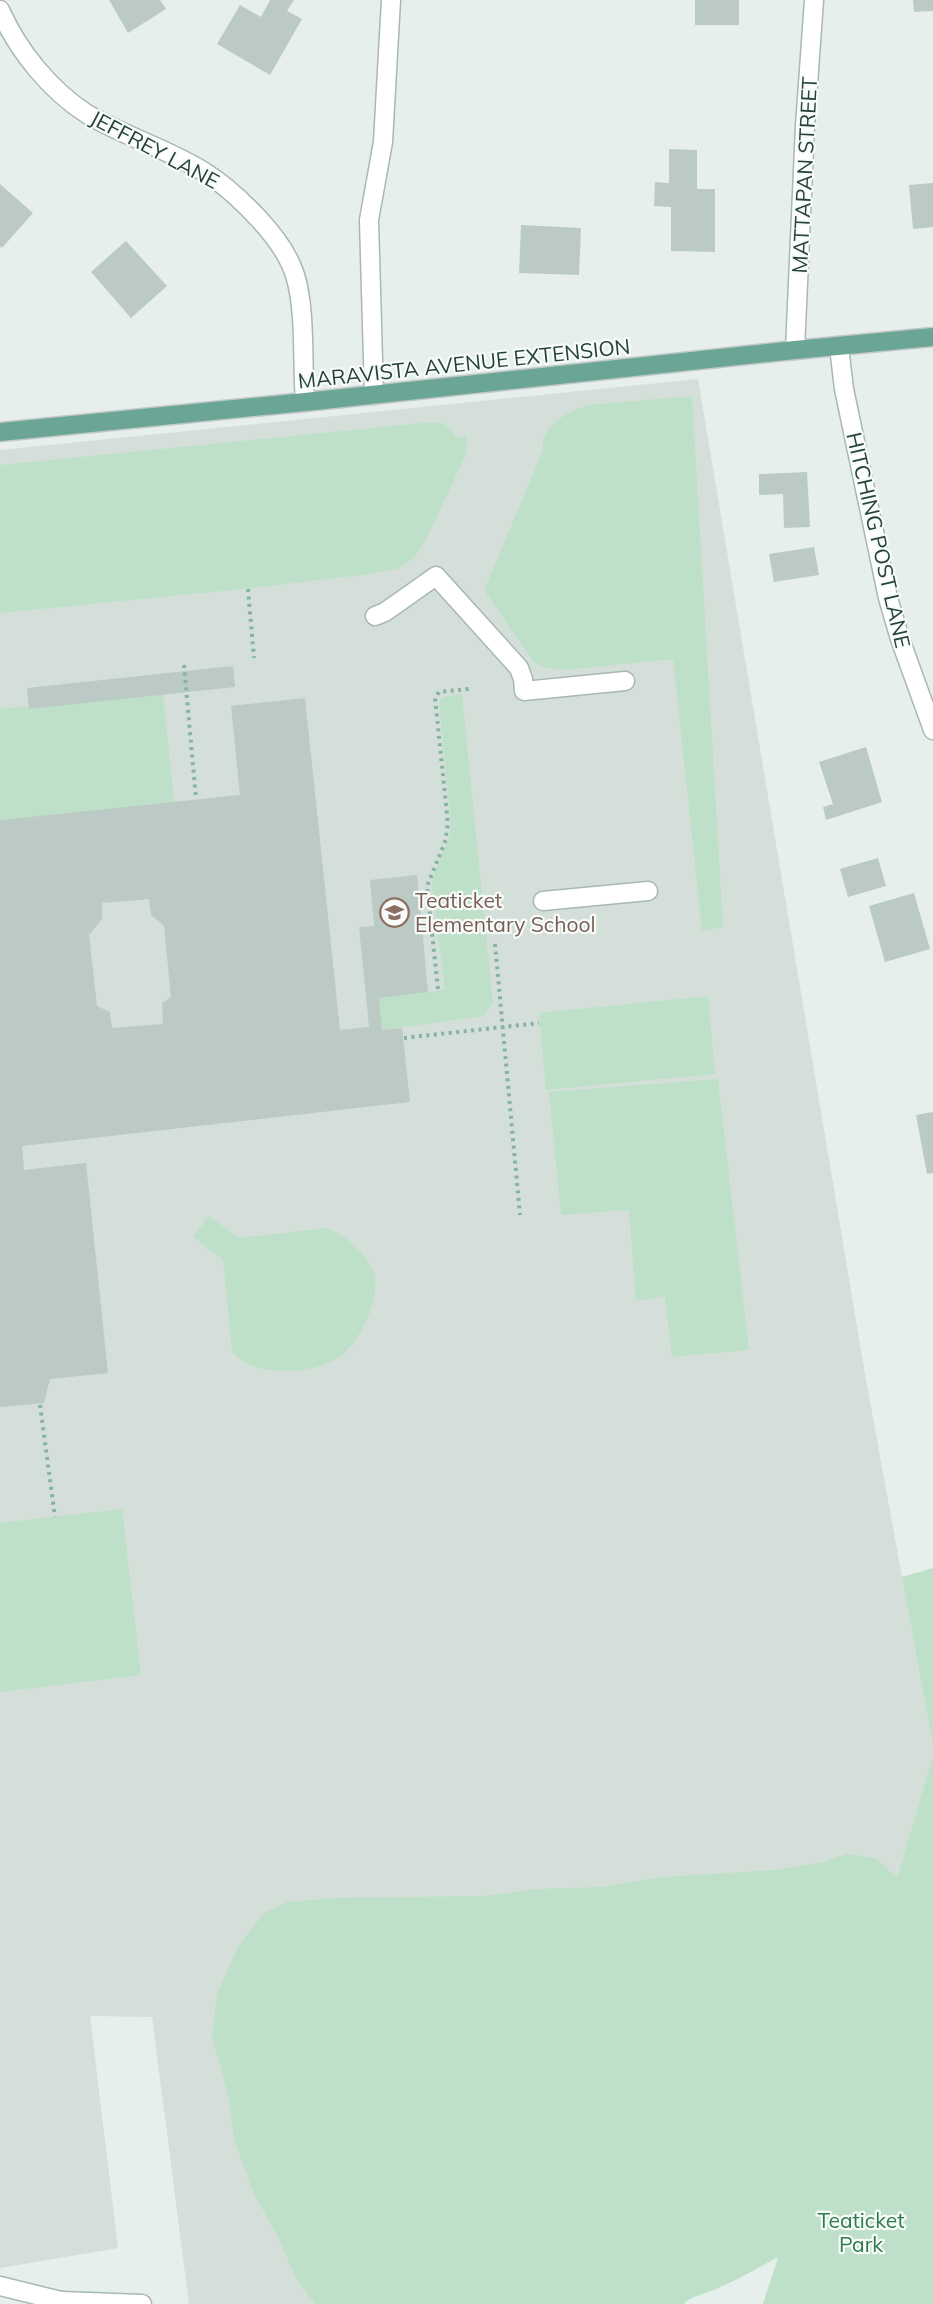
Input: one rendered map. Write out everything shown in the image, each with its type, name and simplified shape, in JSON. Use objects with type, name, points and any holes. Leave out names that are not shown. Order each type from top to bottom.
[{"type":"main road","name":"MARAVISTA AVENUE EXTENSION","points":[[0,432],[933,337]]},
{"type":"street","points":[[374,395],[369,220],[383,142],[391,0]]},
{"type":"street","name":"MATTAPAN STREET","points":[[795,350],[805,126],[814,0]]},
{"type":"street","name":"JEFFREY LANE","points":[[0,10],[32,63],[66,98],[88,114],[205,173],[228,189],[269,230],[286,254],[295,274],[300,296],[305,402]]},
{"type":"street","name":"HITCHING POST LANE","points":[[839,347],[844,388],[888,598],[900,639],[933,730]]},
{"type":"street","points":[[375,616],[386,612],[436,576],[519,668],[524,691],[625,681]]},
{"type":"street","points":[[543,901],[648,891]]},
{"type":"street","points":[[0,2286],[61,2302],[142,2304]]},
{"type":"path","points":[[248,589],[255,658]]},
{"type":"path","points":[[184,665],[196,799]]},
{"type":"path","points":[[438,989],[427,886],[445,842],[448,824],[435,698],[439,692],[469,689]]},
{"type":"path","points":[[495,944],[520,1215]]},
{"type":"path","points":[[404,1038],[539,1023]]},
{"type":"path","points":[[40,1405],[55,1517]]},
{"type":"shaded area","name":"Teaticket Elementary School","points":[[698,379],[865,1374],[933,1747],[933,1755],[861,2002],[659,2304],[189,2304],[152,2017],[90,2016],[118,2248],[0,2268],[0,450]]},
{"type":"green space","points":[[692,396],[723,927],[702,931],[673,659],[565,670],[536,664],[486,593],[485,588],[543,450],[545,436],[554,424],[573,411],[590,405]]},
{"type":"green space","points":[[433,422],[447,426],[456,438],[467,435],[466,454],[425,542],[414,557],[400,568],[370,574],[243,589],[0,613],[0,465]]},
{"type":"green space","points":[[163,694],[174,802],[0,820],[0,709]]},
{"type":"green space","points":[[462,694],[493,1003],[483,1016],[382,1030],[379,998],[445,990],[432,888],[435,872],[451,827],[439,701],[443,697]]},
{"type":"green space","points":[[708,996],[715,1074],[546,1090],[539,1013]]},
{"type":"green space","points":[[718,1079],[749,1350],[672,1357],[665,1296],[636,1301],[629,1210],[561,1215],[549,1092]]},
{"type":"green space","points":[[209,1216],[239,1238],[327,1228],[354,1245],[365,1257],[373,1271],[375,1292],[363,1327],[350,1347],[329,1363],[294,1371],[258,1368],[237,1357],[232,1352],[223,1260],[193,1237]]},
{"type":"green space","points":[[122,1509],[141,1675],[0,1692],[0,1523]]},
{"type":"green space","points":[[933,1568],[933,1747],[902,1577]]},
{"type":"green space","name":"Teaticket Park","points":[[933,1755],[933,2304],[763,2304],[778,2257],[683,2304],[315,2304],[297,2280],[277,2235],[254,2194],[235,2142],[228,2094],[212,2037],[217,1994],[239,1945],[264,1913],[287,1902],[332,1898],[486,1896],[536,1889],[601,1887],[662,1877],[775,1870],[824,1862],[847,1854],[876,1858],[897,1878]]},
{"type":"building","points":[[109,0],[160,0],[166,9],[128,33]]},
{"type":"building","points":[[270,0],[294,0],[287,11],[302,19],[270,75],[217,44],[240,5],[261,17]]},
{"type":"building","points":[[695,0],[739,0],[739,25],[695,25]]},
{"type":"building","points":[[913,0],[933,0],[933,11],[914,12]]},
{"type":"building","points":[[669,149],[697,150],[697,189],[715,189],[715,252],[671,251],[671,207],[654,206],[655,182],[669,183]]},
{"type":"building","points":[[933,183],[933,227],[913,229],[909,185]]},
{"type":"building","points":[[0,184],[33,213],[2,248],[0,246]]},
{"type":"building","points":[[521,225],[581,228],[579,275],[519,273]]},
{"type":"building","points":[[126,241],[167,286],[131,318],[91,272]]},
{"type":"building","points":[[807,472],[810,527],[784,528],[783,494],[759,495],[759,474]]},
{"type":"building","points":[[814,547],[819,575],[774,582],[769,554]]},
{"type":"building","points":[[233,666],[235,687],[29,709],[27,688]]},
{"type":"building","points":[[305,698],[340,1030],[369,1027],[359,927],[374,926],[370,880],[417,875],[428,992],[379,998],[382,1030],[402,1028],[410,1102],[22,1146],[24,1170],[86,1163],[108,1373],[50,1379],[44,1403],[0,1407],[0,820],[240,795],[231,706]],"holes":[[[149,899],[151,915],[164,926],[171,997],[162,1003],[163,1024],[112,1028],[110,1012],[97,1006],[89,935],[102,919],[102,903]]]},
{"type":"building","points":[[866,747],[882,802],[826,820],[823,807],[833,804],[819,762]]},
{"type":"building","points":[[878,858],[886,886],[848,897],[840,869]]},
{"type":"building","points":[[914,893],[930,949],[885,962],[869,906]]},
{"type":"building","points":[[933,1112],[933,1173],[927,1174],[916,1115]]},
{"type":"place","name":"Teaticket Elementary School","points":[[394,912]]}]
